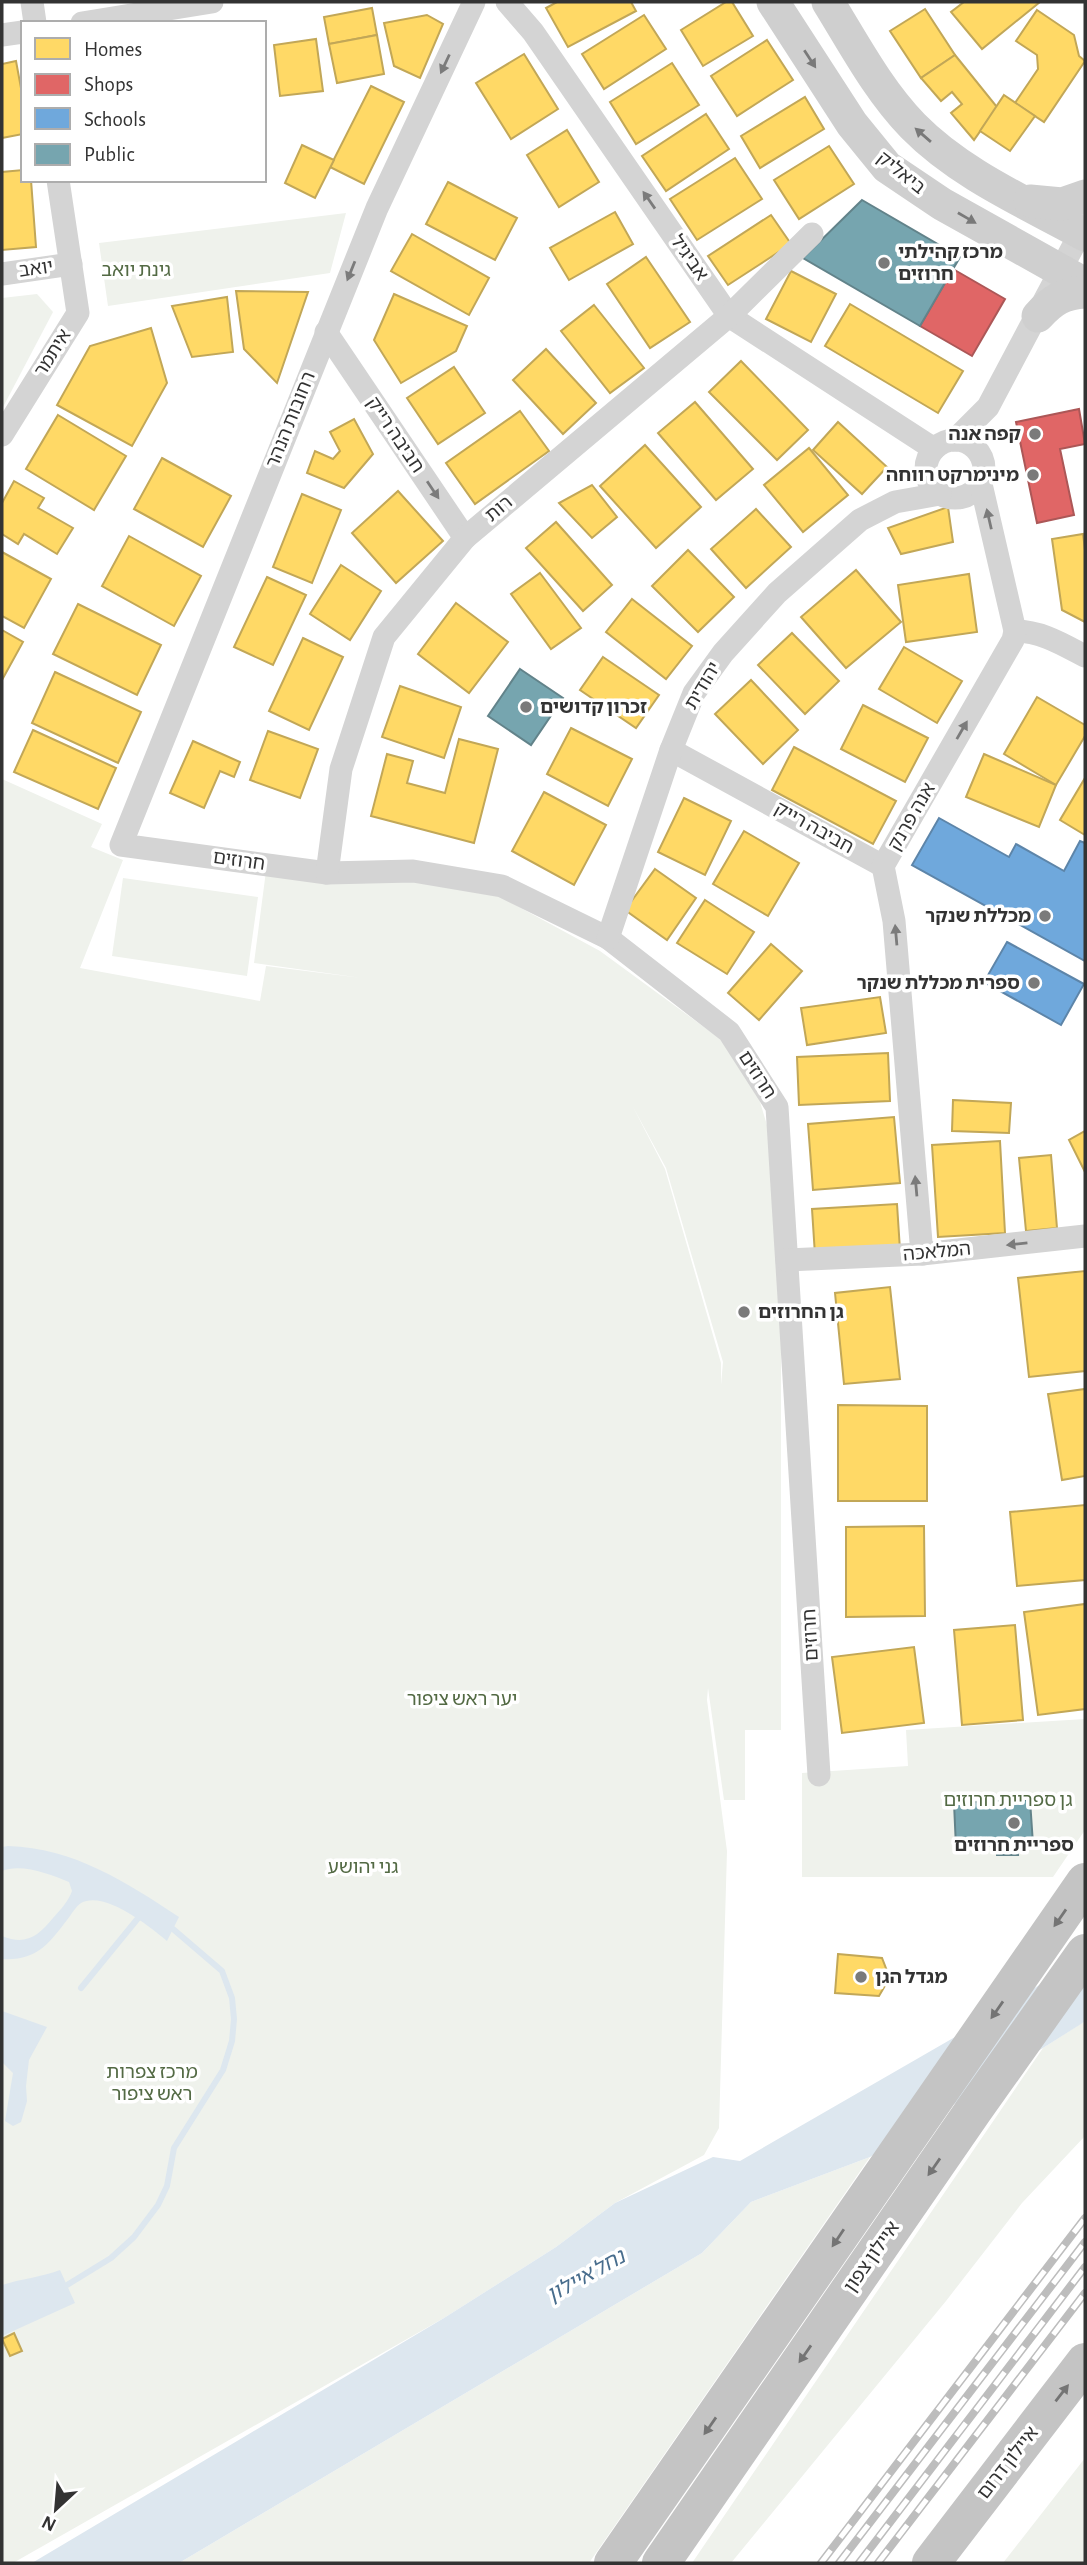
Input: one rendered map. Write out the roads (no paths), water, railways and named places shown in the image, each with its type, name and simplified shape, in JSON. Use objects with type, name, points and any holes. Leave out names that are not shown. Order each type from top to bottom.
[{"type":"highway","points":[[612,2563],[705,2433],[1085,1882]]},
{"type":"highway","name":"איילון צפון","points":[[661,2563],[973,2110],[1085,1953]]},
{"type":"highway","name":"איילון דרום","points":[[931,2563],[1085,2362]]},
{"type":"highway","points":[[646,2563],[783,2386]]},
{"type":"main road","name":"ביאליק","points":[[773,2],[852,124],[887,167],[942,204],[1077,282]]},
{"type":"main road","points":[[828,2],[892,103],[914,127],[943,152],[1021,199],[1084,231]]},
{"type":"main road","points":[[1021,199],[1062,204],[1085,196]]},
{"type":"main road","points":[[1038,316],[1054,300],[1073,293],[1077,282]]},
{"type":"street","points":[[32,2],[36,21]]},
{"type":"street","points":[[94,21],[212,2]]},
{"type":"street","name":"רחובות הנהר","points":[[121,845],[377,208],[474,2]]},
{"type":"street","name":"אביגיל","points":[[507,2],[533,32],[729,316],[938,453]]},
{"type":"street","points":[[2,35],[21,32]]},
{"type":"street","name":"איתמר","points":[[2,435],[78,313],[58,182]]},
{"type":"street","points":[[1077,282],[1084,231]]},
{"type":"street","name":"רות","points":[[327,873],[341,769],[384,637],[465,538],[729,316],[812,234]]},
{"type":"street","name":"יואב","points":[[2,274],[71,264]]},
{"type":"street","name":"יהודית","points":[[978,451],[988,407],[1038,316]]},
{"type":"street","name":"חביבה רייק","points":[[326,332],[465,538]]},
{"type":"street","name":"יהודית","points":[[895,502],[938,453],[988,407]]},
{"type":"street","points":[[981,484],[970,495],[960,498],[940,494],[930,483],[938,453],[970,444],[978,451],[984,464],[981,484],[1015,631],[1044,635],[1085,656]]},
{"type":"street","name":"יהודית","points":[[608,938],[671,750],[694,693],[723,653],[777,593],[860,520],[895,502],[940,494]]},
{"type":"street","name":"אנה פרנק","points":[[922,1254],[894,920],[883,866],[1006,656],[1015,631]]},
{"type":"street","name":"חביבה רייק","points":[[671,750],[883,866]]},
{"type":"street","name":"חרוזים","points":[[121,845],[327,873],[413,871],[502,886],[608,938],[729,1032],[777,1107],[819,1775]]},
{"type":"street","name":"המלאכה","points":[[788,1260],[922,1254],[1085,1236]]},
{"type":"water","points":[[2,1847],[32,1848],[77,1860],[139,1891],[179,1917],[167,1941],[127,1912],[102,1901],[91,1900],[79,1904],[54,1937],[40,1950],[24,1957],[2,1959],[2,1936],[18,1940],[31,1938],[61,1908],[72,1891],[69,1882],[44,1873],[18,1868],[2,1871]]},
{"type":"water","name":"נחל איילון","points":[[1085,1956],[1085,2021],[1081,2024],[870,2157],[751,2202],[702,2253],[179,2563],[32,2563],[444,2318],[556,2247],[615,2203],[713,2157],[740,2161],[981,2022]]},
{"type":"water","points":[[2,2011],[47,2027],[29,2060],[27,2101],[21,2122],[13,2126],[5,2121],[13,2073],[2,2062]]},
{"type":"water","points":[[60,2270],[75,2303],[2,2336],[2,2285]]},
{"type":"waterway","points":[[81,1988],[139,1917]]},
{"type":"waterway","points":[[67,2285],[111,2258],[134,2237],[158,2205],[167,2186],[174,2148],[223,2070],[232,2041],[232,1998],[222,1971],[173,1929]]},
{"type":"railway","points":[[821,2563],[1085,2218]]},
{"type":"railway","points":[[839,2563],[1085,2242]]},
{"type":"railway","points":[[859,2563],[1085,2267]]},
{"type":"railway","points":[[878,2563],[1085,2293]]},
{"type":"place","name":"מרכז קהילתי חרוזים","points":[[884,263]]},
{"type":"place","name":"קפה אנה","points":[[1035,434]]},
{"type":"place","name":"מינימרקט רווחה","points":[[1033,475]]},
{"type":"place","name":"זכרון קדושים","points":[[526,707]]},
{"type":"place","name":"מכללת שנקר","points":[[1045,916]]},
{"type":"place","name":"ספרית מכללת שנקר","points":[[1034,983]]},
{"type":"place","name":"גן החרוזים","points":[[744,1312]]},
{"type":"place","name":"ספריית חרוזים","points":[[1014,1823]]},
{"type":"place","name":"מגדל הגן","points":[[861,1977]]},
{"type":"park label","name":"גינת יואב","points":[[136,270]]},
{"type":"park label","name":"יער ראש ציפור","points":[[462,1699]]},
{"type":"park label","name":"גן ספריית חרוזים","points":[[1008,1800]]},
{"type":"park label","name":"גני יהושע","points":[[363,1867]]},
{"type":"park label","name":"מרכז צפרות ראש ציפור","points":[[152,2083]]}]
